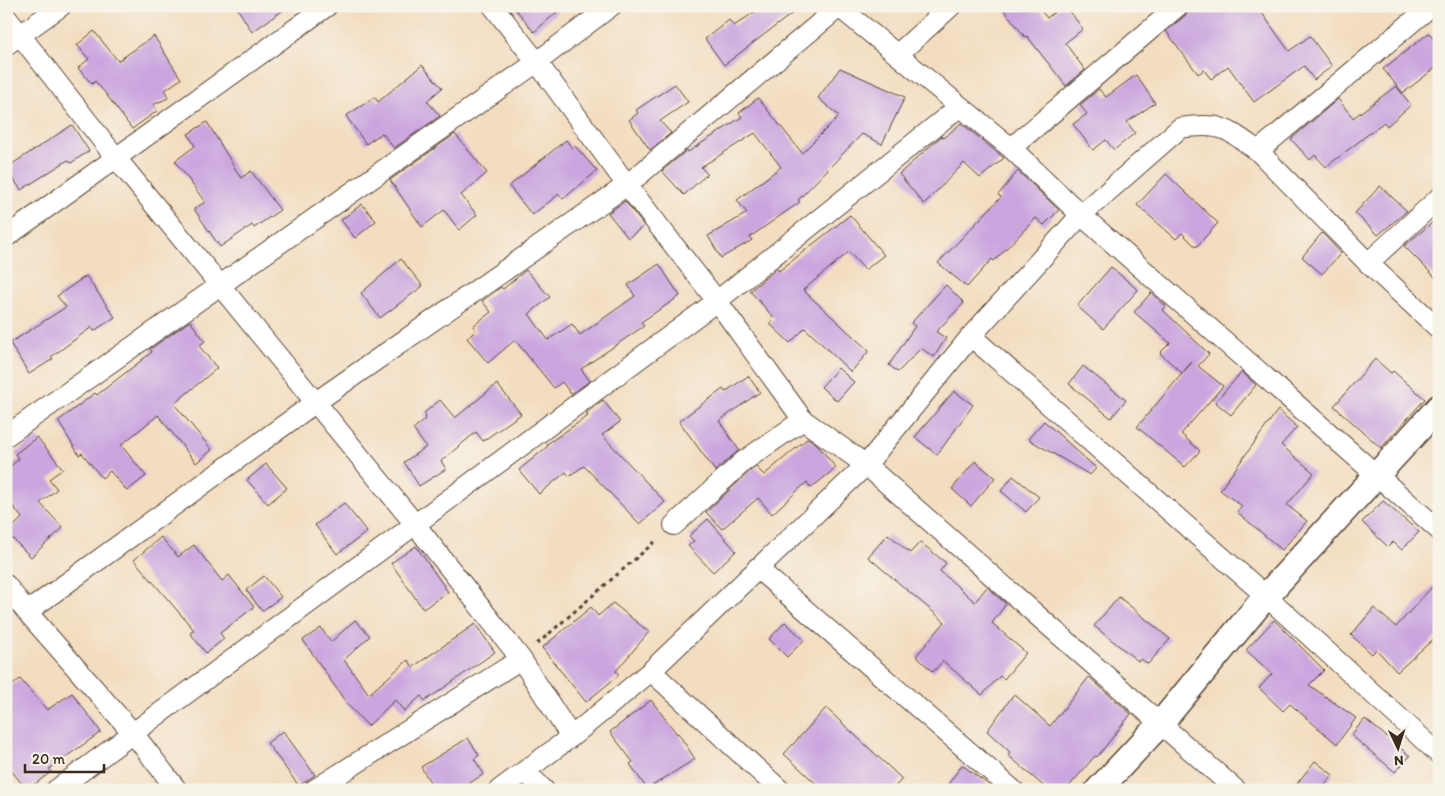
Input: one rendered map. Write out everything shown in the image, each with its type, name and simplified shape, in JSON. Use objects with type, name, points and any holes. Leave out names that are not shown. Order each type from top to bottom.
[{"type":"street","points":[[13,40],[61,6]]},
{"type":"street","points":[[6,237],[327,6]]},
{"type":"street","points":[[493,6],[537,62],[626,185],[717,300],[803,420],[866,465],[1236,790]]},
{"type":"street","points":[[6,436],[218,284],[537,62],[611,6]]},
{"type":"street","points":[[898,54],[951,6]]},
{"type":"street","points":[[1011,148],[1178,6]]},
{"type":"street","points":[[1258,151],[1431,6]]},
{"type":"street","points":[[27,612],[316,402],[626,185],[839,7],[1011,148],[1081,214],[1439,530]]},
{"type":"street","points":[[6,17],[13,40],[116,158],[414,522],[521,658],[571,737]]},
{"type":"street","points":[[56,790],[414,522],[717,300],[959,107]]},
{"type":"street","points":[[499,790],[571,737],[651,671],[866,465],[971,336],[1081,214],[1180,128],[1201,125],[1227,128],[1258,151],[1368,263],[1439,329]]},
{"type":"street","points":[[1368,263],[1439,198]]},
{"type":"street","points":[[971,336],[1266,596],[1439,754]]},
{"type":"street","points":[[1098,790],[1161,723],[1266,596],[1439,407]]},
{"type":"street","points":[[674,525],[744,461],[803,420]]},
{"type":"street","points":[[757,568],[1013,790]]},
{"type":"street","points":[[6,585],[27,612],[133,733],[177,790]]},
{"type":"street","points":[[314,790],[521,658]]},
{"type":"street","points":[[651,671],[780,790]]},
{"type":"street","points":[[525,771],[544,790]]},
{"type":"path","points":[[521,658],[674,525]]},
{"type":"building","points":[[236,6],[289,6],[252,32]]},
{"type":"building","points":[[513,6],[564,6],[534,32]]},
{"type":"building","points":[[763,6],[802,6],[724,65],[705,39],[729,20],[734,26]]},
{"type":"building","points":[[1001,6],[1037,6],[1047,18],[1062,6],[1066,6],[1083,29],[1065,43],[1085,70],[1066,86]]},
{"type":"building","points":[[1190,6],[1257,6],[1289,51],[1310,36],[1332,66],[1314,80],[1304,66],[1254,102],[1228,66],[1211,79],[1204,70],[1198,74],[1166,31],[1186,15]]},
{"type":"building","points":[[94,31],[118,61],[154,36],[181,79],[165,90],[168,98],[153,105],[157,111],[132,129],[95,81],[92,84],[78,68],[89,59],[77,45]]},
{"type":"building","points":[[1429,33],[1439,46],[1439,65],[1403,93],[1383,69]]},
{"type":"building","points":[[422,65],[442,88],[427,101],[440,116],[394,148],[382,133],[366,144],[346,116],[375,97],[378,102]]},
{"type":"building","points":[[840,68],[905,97],[882,144],[862,134],[798,200],[800,202],[750,237],[752,240],[721,258],[708,236],[747,213],[737,200],[781,167],[755,133],[701,167],[707,174],[684,195],[662,171],[687,150],[688,152],[742,117],[739,113],[758,98],[802,153],[839,116],[818,98]]},
{"type":"building","points":[[1136,75],[1155,103],[1127,122],[1135,133],[1114,150],[1106,140],[1093,150],[1073,124],[1087,114],[1080,105],[1099,89],[1106,97]]},
{"type":"building","points":[[675,84],[688,102],[660,121],[671,133],[650,150],[629,120],[638,113],[636,110]]},
{"type":"building","points":[[1396,86],[1411,105],[1387,126],[1384,122],[1326,167],[1315,155],[1310,160],[1291,139],[1338,99],[1353,118]]},
{"type":"building","points":[[207,122],[241,178],[251,171],[280,210],[254,228],[252,225],[220,247],[194,209],[205,202],[175,161],[195,146],[188,134]]},
{"type":"building","points":[[961,123],[1004,158],[980,178],[964,163],[924,204],[899,174],[938,139],[942,136],[944,138]]},
{"type":"building","points":[[72,125],[89,151],[71,163],[68,160],[21,190],[6,168]]},
{"type":"building","points":[[455,134],[487,173],[461,195],[477,215],[459,230],[444,210],[422,227],[390,180]]},
{"type":"building","points":[[566,140],[572,148],[575,146],[597,171],[563,199],[559,194],[532,215],[509,186]]},
{"type":"building","points":[[1018,171],[1059,210],[1044,225],[1036,218],[994,261],[992,259],[967,287],[938,263],[1001,197],[998,195]]},
{"type":"building","points":[[1166,174],[1218,223],[1196,247],[1182,233],[1176,239],[1137,205]]},
{"type":"building","points":[[1380,186],[1407,211],[1378,235],[1355,213]]},
{"type":"building","points":[[625,201],[644,226],[628,238],[608,213]]},
{"type":"building","points":[[362,204],[376,221],[355,238],[341,220]]},
{"type":"building","points":[[850,215],[884,255],[865,270],[849,252],[803,290],[869,351],[851,372],[805,328],[790,343],[770,324],[775,319],[750,291],[777,268],[779,271]]},
{"type":"building","points":[[1439,217],[1439,281],[1404,246]]},
{"type":"building","points":[[1322,233],[1341,253],[1322,274],[1302,257]]},
{"type":"building","points":[[401,259],[423,286],[380,318],[361,293]]},
{"type":"building","points":[[659,264],[680,296],[641,322],[644,326],[581,369],[590,381],[571,394],[562,382],[554,388],[515,340],[488,363],[467,338],[476,331],[473,326],[491,312],[482,301],[501,287],[503,289],[526,270],[550,297],[529,314],[548,340],[572,324],[580,335],[635,296],[628,285]]},
{"type":"building","points":[[1111,267],[1138,290],[1103,329],[1077,306]]},
{"type":"building","points":[[86,276],[115,317],[94,331],[92,327],[51,357],[53,359],[29,374],[10,343],[66,307],[57,296]]},
{"type":"building","points":[[946,285],[964,303],[936,332],[946,338],[934,357],[921,348],[898,372],[889,365],[915,326],[911,323]]},
{"type":"building","points":[[1151,293],[1166,306],[1163,310],[1209,354],[1198,366],[1223,386],[1181,434],[1200,451],[1185,467],[1137,427],[1192,362],[1182,373],[1160,353],[1170,343],[1134,312]]},
{"type":"building","points":[[190,321],[205,341],[199,346],[217,368],[174,404],[212,450],[196,463],[158,415],[121,445],[146,476],[127,491],[110,471],[102,478],[82,453],[79,455],[58,421],[95,393],[97,395],[152,352],[150,349]]},
{"type":"building","points":[[1375,359],[1391,373],[1393,371],[1425,399],[1381,448],[1334,406]]},
{"type":"building","points":[[1083,366],[1126,400],[1111,418],[1069,384]]},
{"type":"building","points":[[838,368],[854,382],[837,401],[821,387]]},
{"type":"building","points":[[1242,372],[1256,385],[1231,415],[1215,402]]},
{"type":"building","points":[[748,376],[760,392],[719,421],[739,450],[715,471],[679,421],[723,389],[725,392]]},
{"type":"building","points":[[497,384],[521,414],[483,441],[476,432],[441,461],[446,469],[419,486],[404,462],[426,447],[413,429],[424,420],[426,416],[424,413],[440,400],[455,418]]},
{"type":"building","points":[[954,391],[973,405],[937,455],[915,437]]},
{"type":"building","points":[[603,400],[620,422],[602,435],[665,502],[640,524],[584,466],[569,476],[566,472],[539,494],[519,470],[548,446],[547,444],[588,416],[586,413]]},
{"type":"building","points":[[1278,410],[1297,427],[1281,445],[1314,473],[1287,505],[1307,521],[1282,550],[1237,512],[1242,506],[1220,490]]},
{"type":"building","points":[[1044,421],[1096,468],[1090,475],[1028,439]]},
{"type":"building","points":[[37,437],[63,469],[49,479],[57,489],[40,503],[63,528],[31,557],[7,533],[22,518],[6,497],[6,470],[19,459],[15,454]]},
{"type":"building","points":[[808,438],[817,444],[836,468],[811,488],[807,482],[772,514],[758,498],[722,529],[706,512],[751,470],[756,467],[764,475]]},
{"type":"building","points":[[975,461],[995,478],[971,506],[952,489]]},
{"type":"building","points":[[266,464],[287,488],[268,504],[247,480]]},
{"type":"building","points":[[1013,476],[1039,497],[1026,512],[1001,491]]},
{"type":"building","points":[[1383,501],[1419,532],[1402,550],[1393,542],[1388,547],[1362,522]]},
{"type":"building","points":[[344,503],[367,532],[337,554],[315,525]]},
{"type":"building","points":[[708,519],[736,551],[713,572],[688,546],[694,541],[689,536]]},
{"type":"building","points":[[888,534],[910,553],[920,542],[946,563],[940,571],[975,602],[987,587],[1006,604],[992,623],[1026,653],[1004,679],[1000,676],[982,695],[943,661],[933,672],[916,656],[945,622],[868,557]]},
{"type":"building","points":[[161,537],[178,557],[194,545],[222,581],[229,575],[254,607],[220,633],[224,639],[206,653],[190,633],[194,630],[134,560]]},
{"type":"building","points":[[416,546],[448,592],[423,609],[391,563]]},
{"type":"building","points":[[264,576],[281,597],[262,611],[246,590]]},
{"type":"building","points":[[1439,579],[1439,634],[1397,672],[1376,649],[1372,654],[1351,635],[1374,608],[1396,627]]},
{"type":"building","points":[[1119,597],[1170,639],[1148,664],[1141,659],[1138,661],[1094,626]]},
{"type":"building","points":[[613,603],[649,632],[616,671],[619,675],[586,702],[542,648],[591,607],[598,616]]},
{"type":"building","points":[[355,620],[370,636],[344,660],[369,694],[408,660],[413,667],[475,624],[495,652],[425,701],[421,696],[404,711],[395,700],[368,726],[347,704],[303,640],[321,628],[331,642]]},
{"type":"building","points":[[1274,620],[1324,670],[1309,685],[1356,718],[1337,744],[1290,704],[1283,711],[1259,688],[1272,674],[1246,650]]},
{"type":"building","points":[[785,622],[804,640],[787,657],[769,639]]},
{"type":"building","points":[[1089,677],[1131,714],[1097,757],[1095,756],[1066,790],[1048,790],[1008,755],[1010,752],[987,731],[1014,694],[1050,726]]},
{"type":"building","points":[[20,679],[47,710],[72,693],[101,732],[49,769],[51,772],[27,790],[6,764],[6,691]]},
{"type":"building","points":[[651,700],[678,733],[695,759],[647,789],[630,764],[633,762],[610,732]]},
{"type":"building","points":[[826,708],[902,779],[892,790],[823,790],[784,754]]},
{"type":"building","points":[[1365,719],[1410,756],[1395,772],[1351,735]]},
{"type":"building","points":[[283,731],[315,775],[299,786],[267,743]]},
{"type":"building","points":[[468,738],[479,755],[474,759],[484,774],[459,790],[435,790],[421,767]]},
{"type":"building","points":[[1315,761],[1333,775],[1321,790],[1292,790]]},
{"type":"building","points":[[962,765],[993,788],[995,790],[944,790]]}]
